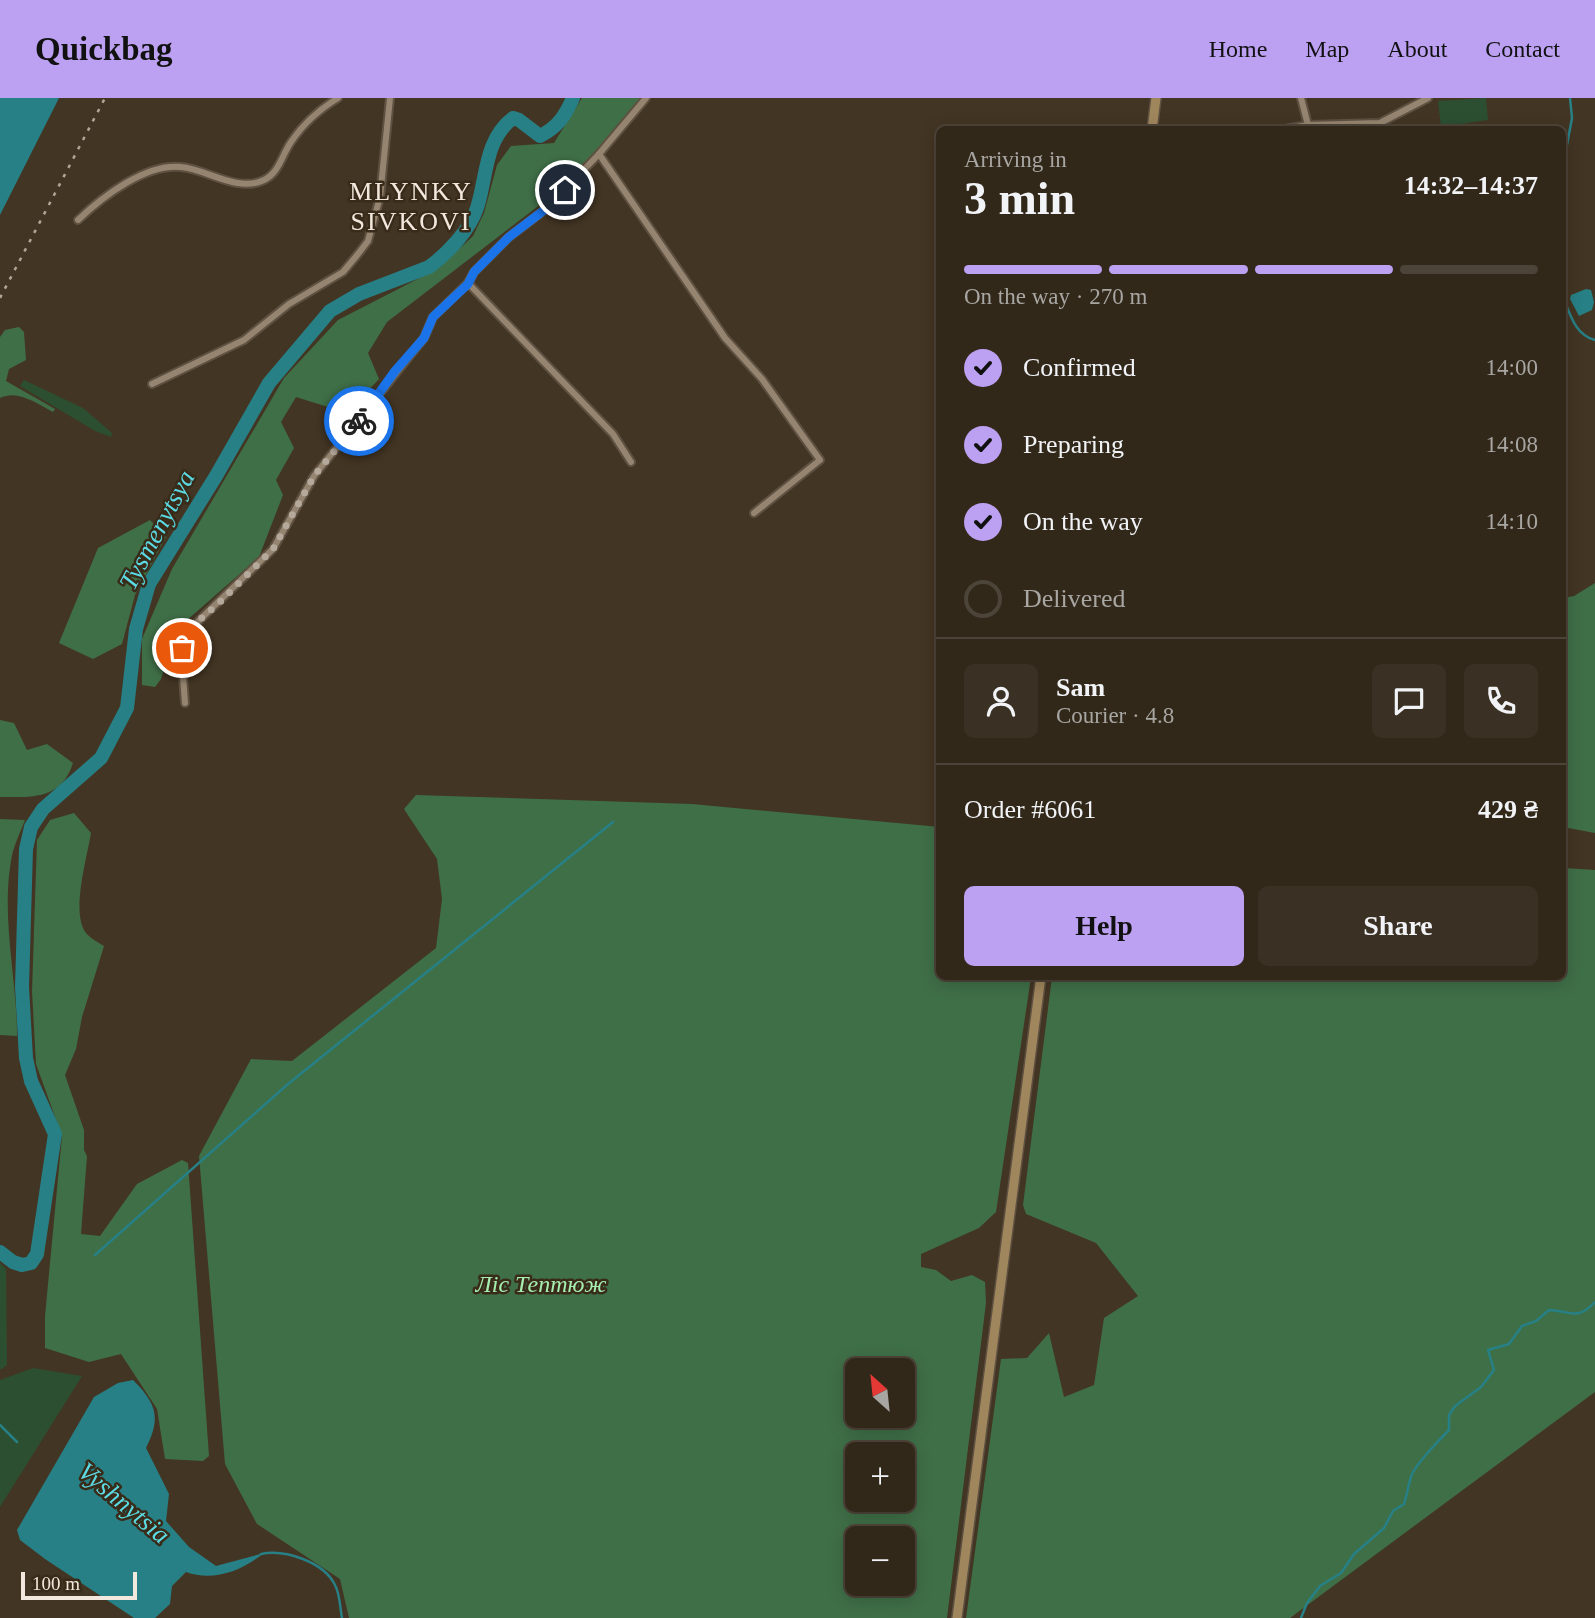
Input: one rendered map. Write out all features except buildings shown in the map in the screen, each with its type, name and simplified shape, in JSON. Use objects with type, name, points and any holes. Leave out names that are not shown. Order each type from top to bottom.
[{"type":"street","points":[[78,220],[120,186],[163,169],[177,166],[189,168],[239,182],[254,183],[266,179],[280,165],[291,142],[303,126],[338,98]]},
{"type":"street","points":[[152,384],[244,340],[289,304],[334,279],[351,263],[368,241],[375,218],[384,168],[382,151],[390,98]]},
{"type":"street","points":[[186,703],[182,663],[184,635],[273,549],[314,476],[424,338],[433,317],[468,284],[474,272],[509,237],[547,208],[646,98]]},
{"type":"street","points":[[1152,126],[1156,98]]},
{"type":"street","points":[[1301,98],[1308,125]]},
{"type":"street","points":[[1302,126],[1380,123],[1428,98]]},
{"type":"street","points":[[599,153],[725,338],[762,379],[820,460],[754,513]]},
{"type":"street","points":[[468,284],[613,434],[631,462]]},
{"type":"street","points":[[957,1618],[1040,980]]},
{"type":"green space","points":[[582,98],[642,98],[638,107],[554,194],[387,322],[368,353],[379,379],[347,413],[296,397],[281,422],[294,448],[276,480],[283,495],[259,557],[178,628],[161,679],[155,687],[142,685],[142,639],[172,569],[284,378],[338,320],[439,268],[473,236],[484,213],[497,165],[511,146],[554,143]]},
{"type":"green space","points":[[1486,98],[1488,120],[1441,126],[1438,101]]},
{"type":"green space","points":[[19,327],[24,332],[26,360],[9,369],[6,381],[55,409],[53,412],[20,396],[0,398],[0,337],[5,330]]},
{"type":"green space","points":[[24,380],[83,408],[112,433],[111,437],[95,431],[20,386]]},
{"type":"green space","points":[[150,520],[166,537],[135,595],[122,644],[93,659],[59,643],[98,548]]},
{"type":"green space","points":[[1595,583],[1595,833],[1566,828],[1566,597],[1574,596]]},
{"type":"green space","points":[[0,720],[14,723],[27,750],[47,744],[73,763],[61,784],[44,794],[0,797]]},
{"type":"green space","name":"Ліс Тептюж","points":[[416,795],[692,804],[936,827],[936,980],[1031,980],[996,1212],[979,1228],[921,1254],[921,1267],[936,1270],[951,1281],[972,1275],[985,1282],[986,1303],[947,1618],[349,1618],[340,1579],[257,1524],[225,1464],[199,1156],[251,1059],[292,1061],[436,948],[442,899],[437,859],[404,809]]},
{"type":"green space","points":[[74,813],[91,833],[80,895],[80,919],[87,934],[104,946],[82,1017],[76,1049],[65,1075],[84,1130],[84,1150],[87,1156],[81,1234],[100,1236],[137,1184],[182,1160],[188,1163],[209,1456],[203,1461],[165,1459],[157,1409],[121,1354],[89,1362],[45,1348],[45,1316],[62,1136],[36,1064],[32,991],[37,840],[50,820]]},
{"type":"green space","points":[[0,819],[25,820],[13,851],[8,883],[17,1036],[0,1035]]},
{"type":"green space","points":[[1566,868],[1595,870],[1595,1392],[1290,1618],[966,1618],[1001,1359],[1027,1358],[1049,1333],[1064,1397],[1094,1385],[1104,1318],[1138,1296],[1096,1243],[1026,1214],[1023,1205],[1052,980],[1566,980]]},
{"type":"green space","points":[[0,1263],[6,1269],[7,1365],[2,1369],[0,1369]]},
{"type":"green space","points":[[33,1368],[82,1376],[0,1507],[0,1380]]},
{"type":"water","points":[[0,98],[59,98],[0,215]]},
{"type":"water","points":[[1586,289],[1591,290],[1594,302],[1592,310],[1579,316],[1570,299],[1571,295]]},
{"type":"water","points":[[133,1380],[152,1404],[154,1412],[154,1428],[146,1448],[169,1494],[166,1521],[189,1547],[216,1566],[264,1553],[237,1570],[227,1573],[206,1576],[186,1572],[172,1586],[170,1604],[155,1618],[134,1618],[45,1559],[20,1540],[17,1530],[94,1397],[118,1383]]},
{"type":"waterway","name":"Tysmenytsya","points":[[0,1252],[22,1265],[31,1263],[37,1254],[55,1134],[31,1081],[26,1058],[22,987],[26,849],[31,827],[43,809],[101,758],[127,708],[136,629],[149,584],[216,476],[269,383],[330,311],[359,294],[429,267],[443,255],[457,241],[474,216],[492,148],[504,127],[513,118],[540,136],[560,120],[573,98]]},
{"type":"waterway","points":[[1566,150],[1572,118],[1570,98]]},
{"type":"waterway","points":[[1566,304],[1578,329],[1595,340]]},
{"type":"waterway","points":[[95,1255],[288,1084],[613,822]]},
{"type":"waterway","points":[[1301,1618],[1307,1603],[1320,1586],[1341,1573],[1354,1554],[1384,1528],[1393,1511],[1404,1504],[1413,1472],[1449,1430],[1449,1415],[1455,1406],[1481,1387],[1494,1370],[1488,1350],[1509,1344],[1522,1326],[1536,1321],[1549,1310],[1574,1314],[1589,1308],[1595,1302]]},
{"type":"waterway","name":"Vyshnytsia","points":[[0,1425],[17,1442]]},
{"type":"waterway","name":"Vyshnytsia","points":[[261,1554],[292,1556],[322,1570],[337,1589],[342,1618]]},
{"type":"railway","points":[[0,298],[105,98]]},
{"type":"way so far","points":[[182,648],[184,635],[189,629],[273,549],[314,476],[359,421]]},
{"type":"district","name":"MLYNKY SIVKOVI","points":[[411,206]]},
{"type":"route","points":[[359,421],[395,371],[424,338],[433,317],[468,284],[474,272],[509,237],[547,208],[565,190]]}]
